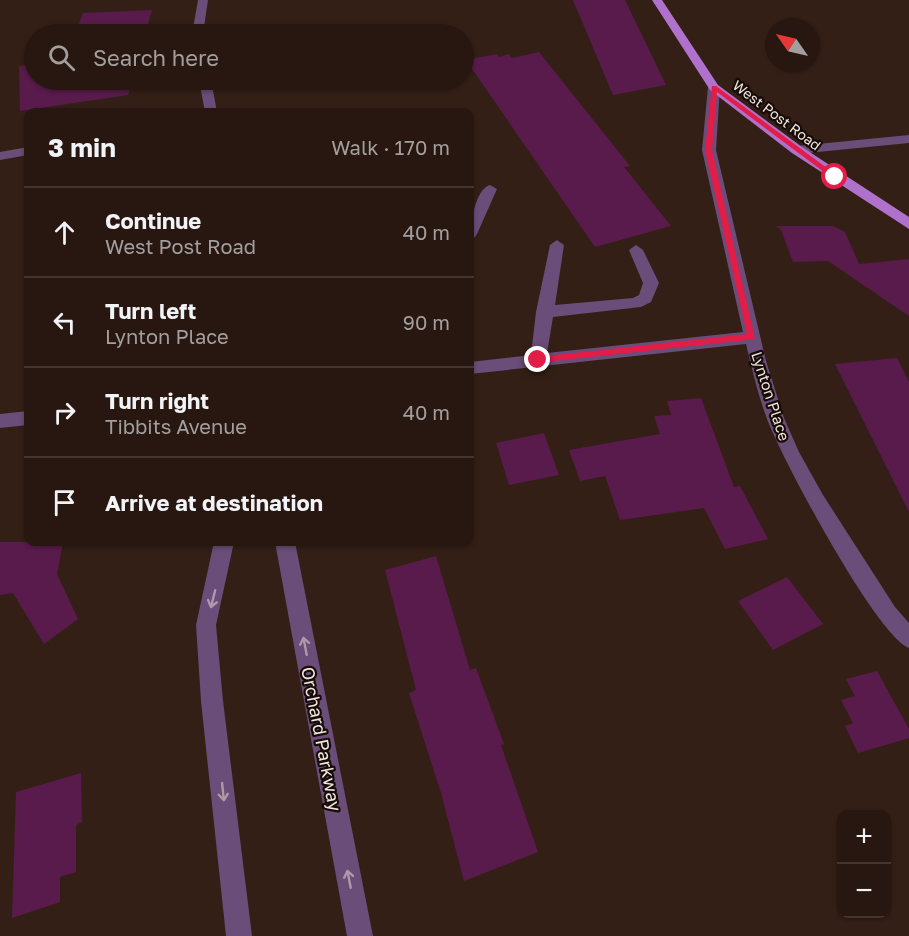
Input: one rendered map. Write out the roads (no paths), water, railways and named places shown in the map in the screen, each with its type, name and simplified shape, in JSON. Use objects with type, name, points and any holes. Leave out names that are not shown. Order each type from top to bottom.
[{"type":"main road","name":"West Post Road","points":[[657,0],[714,87],[797,150],[909,224]]},
{"type":"street","points":[[199,24],[203,0]]},
{"type":"street","name":"Lynton Place","points":[[714,87],[709,150],[752,337],[775,418],[790,455],[852,560],[888,614],[909,638]]},
{"type":"street","points":[[207,90],[210,108]]},
{"type":"street","points":[[797,150],[906,143]]},
{"type":"street","points":[[0,156],[24,152]]},
{"type":"street","points":[[474,225],[490,189]]},
{"type":"street","points":[[538,360],[544,312],[557,245]]},
{"type":"street","points":[[544,312],[636,303],[646,298],[651,283],[636,250]]},
{"type":"street","points":[[474,368],[752,337]]},
{"type":"street","points":[[0,422],[24,419]]},
{"type":"street","points":[[223,546],[206,625],[212,701],[239,936]]},
{"type":"street","name":"Orchard Parkway","points":[[286,546],[360,936]]}]
